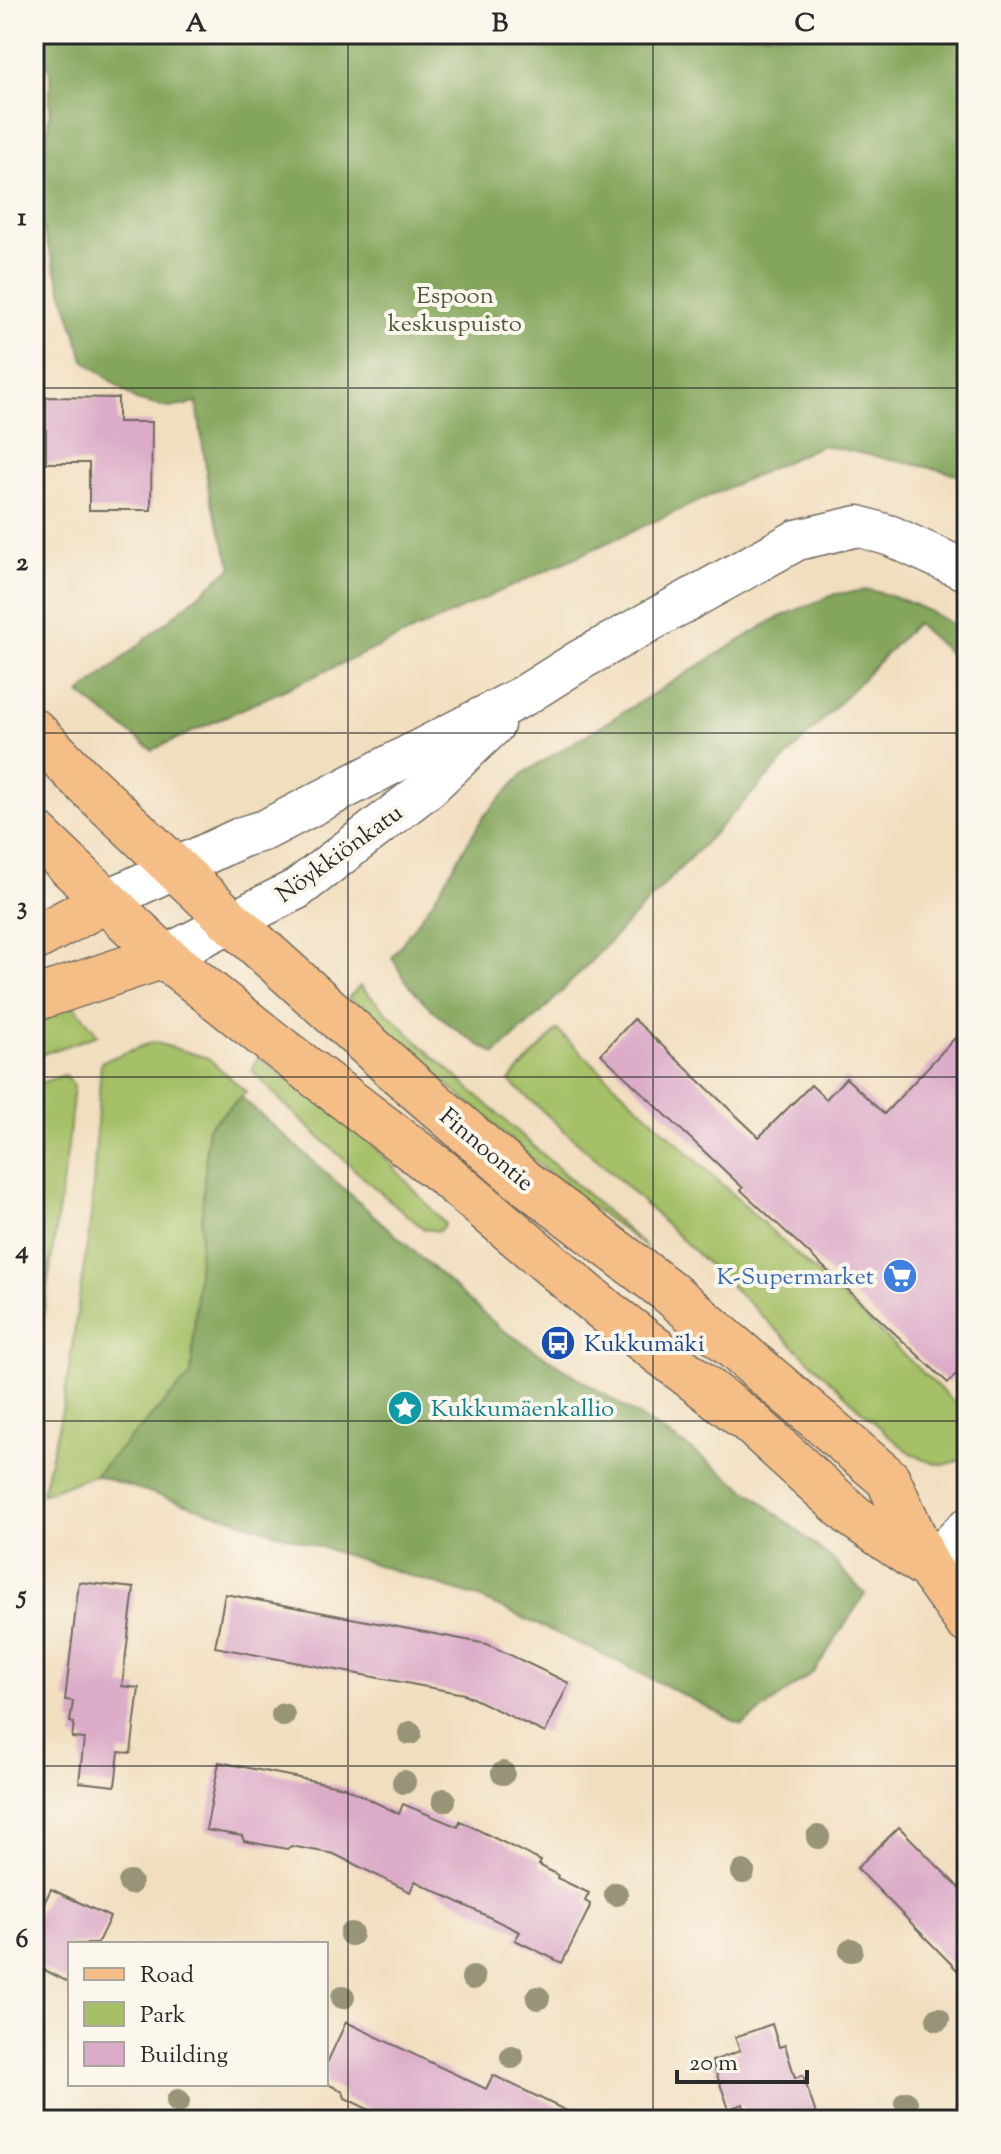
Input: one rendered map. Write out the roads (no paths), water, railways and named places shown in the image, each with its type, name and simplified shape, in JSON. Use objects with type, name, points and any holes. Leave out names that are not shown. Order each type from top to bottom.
[{"type":"main road","name":"Finnoontie","points":[[34,731],[306,992],[522,1180],[668,1291],[888,1479],[928,1567],[967,1621]]},
{"type":"main road","name":"Finnoontie","points":[[34,832],[164,956],[442,1172],[607,1312],[750,1422],[853,1516],[928,1567]]},
{"type":"main road","name":"Nöykkiönkatu","points":[[34,939],[105,901]]},
{"type":"main road","name":"Nöykkiönkatu","points":[[34,999],[164,956]]},
{"type":"street","name":"Nöykkiönkatu","points":[[105,901],[242,837],[265,830],[525,695],[582,659],[797,540],[858,526],[891,536],[967,571]]},
{"type":"street","name":"Nöykkiönkatu","points":[[164,956],[297,889],[428,788],[525,695]]},
{"type":"street","points":[[928,1567],[967,1528]]},
{"type":"place","name":"K-Supermarket","points":[[900,1276]]},
{"type":"place","name":"Kukkumäki","points":[[558,1343]]},
{"type":"place","name":"Kukkumäenkallio","points":[[405,1408]]},
{"type":"park label","name":"Espoon keskuspuisto","points":[[455,309]]}]
